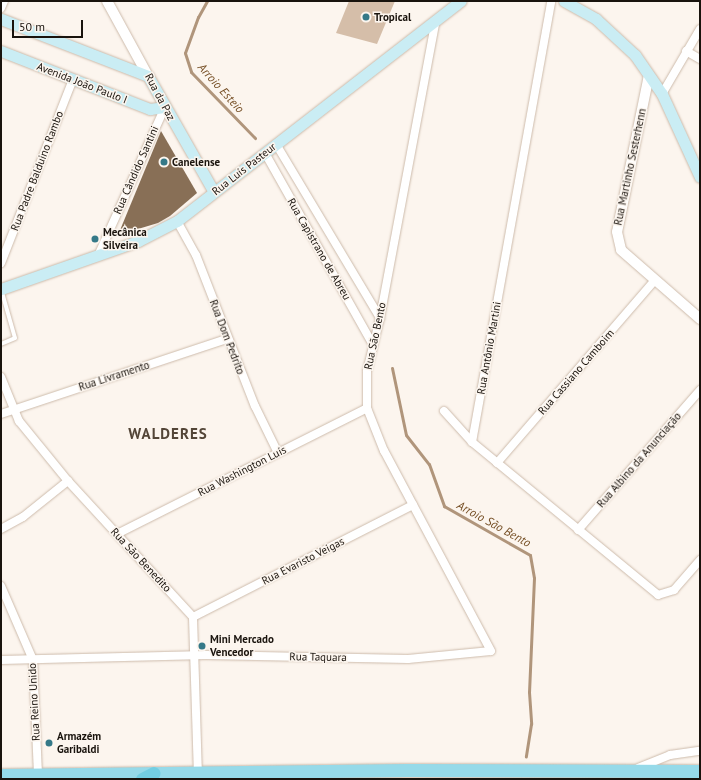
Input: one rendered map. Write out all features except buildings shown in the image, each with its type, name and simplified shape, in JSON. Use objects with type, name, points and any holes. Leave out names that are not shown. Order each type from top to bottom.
[{"type":"highway","points":[[142,779],[154,773]]},
{"type":"main road","name":"Rua Luís Pasteur","points":[[1,289],[138,241],[177,221],[461,1]]},
{"type":"main road","points":[[564,1],[585,11],[616,35],[649,75],[662,94],[700,177]]},
{"type":"main road","points":[[1,19],[148,76]]},
{"type":"main road","name":"Avenida João Paulo I","points":[[1,51],[150,109],[165,107]]},
{"type":"main road","name":"Rua da Paz","points":[[148,76],[214,192]]},
{"type":"main road","points":[[1,776],[406,770],[627,772],[699,771]]},
{"type":"street","points":[[1,8],[4,1]]},
{"type":"street","name":"Rua da Paz","points":[[107,1],[148,76]]},
{"type":"street","name":"Rua Antônio Martini","points":[[472,442],[552,1]]},
{"type":"street","name":"Rua São Bento","points":[[436,20],[380,318],[367,371],[368,408],[384,451],[491,651]]},
{"type":"street","points":[[662,94],[686,50],[700,29]]},
{"type":"street","points":[[686,50],[700,59]]},
{"type":"street","name":"Rua Martinho Sesterhenn","points":[[649,75],[617,232],[621,250],[700,320]]},
{"type":"street","name":"Rua Padre Balduino Rambo","points":[[1,263],[73,79]]},
{"type":"street","name":"Rua Cândido Santini","points":[[98,256],[165,107]]},
{"type":"street","name":"Rua Capistrano de Abreu","points":[[276,144],[331,239],[380,318]]},
{"type":"street","name":"Rua Capistrano de Abreu","points":[[265,153],[373,345]]},
{"type":"street","name":"Rua Dom Pedrito","points":[[177,221],[196,255],[254,406],[278,453]]},
{"type":"street","points":[[318,247],[331,239]]},
{"type":"street","name":"Rua Cassiano Camboim","points":[[497,463],[654,280]]},
{"type":"street","name":"Rua Livramento","points":[[1,414],[227,339]]},
{"type":"street","name":"Rua São Benedito","points":[[1,377],[13,410],[19,421],[68,481],[193,617]]},
{"type":"street","name":"Rua Albino da Anunciação","points":[[578,530],[700,390]]},
{"type":"street","name":"Rua Washington Luís","points":[[117,534],[368,408]]},
{"type":"street","points":[[444,411],[472,442],[658,595],[674,590],[700,560]]},
{"type":"street","points":[[1,529],[23,516],[68,481]]},
{"type":"street","name":"Rua Evaristo Veigas","points":[[193,617],[413,505]]},
{"type":"street","name":"Rua Reino Unido","points":[[1,586],[32,660],[38,775]]},
{"type":"street","points":[[193,617],[193,656],[198,774]]},
{"type":"street","name":"Rua Taquara","points":[[1,660],[193,656],[408,659],[491,651]]},
{"type":"street","points":[[627,772],[670,755],[700,751]]},
{"type":"lane","points":[[1,289],[15,338],[1,344]]},
{"type":"shaded area","name":"Tropical","points":[[349,1],[395,1],[377,44],[336,33]]},
{"type":"waterway","name":"Arroio Esteio","points":[[207,1],[198,17],[185,53],[191,72],[255,138]]},
{"type":"waterway","name":"Arroio São Bento","points":[[392,368],[406,435],[429,464],[444,506],[530,555],[534,578],[529,692],[531,724],[526,757]]},
{"type":"place","name":"Tropical","points":[[366,17]]},
{"type":"place","name":"Canelense","points":[[164,162]]},
{"type":"place","name":"Mecânica Silveira","points":[[95,239]]},
{"type":"place","name":"Mini Mercado Vencedor","points":[[202,646]]},
{"type":"place","name":"Armazém Garibaldi","points":[[49,743]]},
{"type":"district","name":"WALDERES","points":[[168,434]]}]
